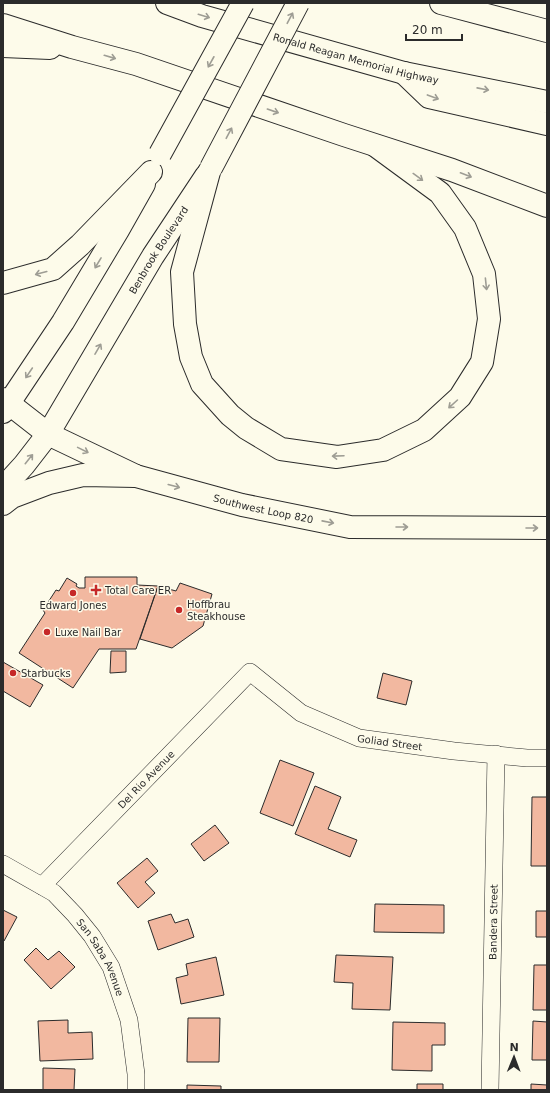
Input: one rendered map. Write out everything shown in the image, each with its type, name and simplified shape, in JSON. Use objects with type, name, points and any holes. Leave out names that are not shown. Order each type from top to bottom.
[{"type":"main road","name":"Ronald Reagan Memorial Highway","points":[[167,3],[210,18],[404,73],[547,102]]},
{"type":"main road","points":[[5,405],[63,322],[118,230],[243,3]]},
{"type":"main road","name":"Benbrook Boulevard","points":[[3,488],[24,465],[48,434],[153,256],[210,170],[298,3]]},
{"type":"main road","points":[[441,3],[544,29]]},
{"type":"main road","points":[[3,25],[72,47],[136,64],[376,146],[452,170],[547,206]]},
{"type":"main road","points":[[3,46],[53,48],[72,47]]},
{"type":"main road","points":[[404,73],[429,97],[547,124]]},
{"type":"main road","points":[[210,170],[182,272],[185,324],[191,357],[202,384],[230,415],[246,428],[281,449],[337,457],[383,450],[424,430],[460,397],[482,362],[489,319],[484,274],[465,228],[440,193],[376,146]]},
{"type":"main road","points":[[3,283],[53,270],[80,245],[156,163]]},
{"type":"main road","name":"Southwest Loop 820","points":[[5,405],[48,434],[136,476],[242,505],[350,526],[547,528]]},
{"type":"main road","points":[[3,504],[12,497],[49,483],[83,475],[136,476]]},
{"type":"street","name":"Goliad Street","points":[[250,672],[301,713],[359,738],[454,751],[527,758],[547,758]]},
{"type":"street","name":"Del Rio Avenue","points":[[42,886],[250,672]]},
{"type":"street","name":"Bandera Street","points":[[490,1090],[496,754]]},
{"type":"street","name":"San Saba Avenue","points":[[3,864],[54,893],[92,936],[111,967],[129,1020],[136,1074],[136,1090]]},
{"type":"building","points":[[85,577],[137,577],[137,585],[158,586],[136,649],[99,649],[73,688],[19,653],[45,613],[43,610],[56,590],[59,591],[67,578],[77,584],[76,586],[79,588],[85,588]]},
{"type":"building","name":"Hoffbrau Steakhouse","points":[[180,583],[212,594],[203,626],[172,648],[140,639],[158,586],[176,591]]},
{"type":"building","points":[[111,651],[126,651],[126,672],[110,673]]},
{"type":"building","name":"Starbucks","points":[[3,662],[43,685],[30,707],[3,691]]},
{"type":"building","points":[[383,673],[412,681],[406,705],[377,698]]},
{"type":"building","points":[[280,760],[314,773],[293,826],[260,813]]},
{"type":"building","points":[[315,786],[341,797],[328,829],[357,840],[350,857],[295,834]]},
{"type":"building","points":[[532,797],[547,797],[547,866],[531,866]]},
{"type":"building","points":[[215,825],[229,843],[204,861],[191,844]]},
{"type":"building","points":[[147,858],[158,871],[145,882],[155,893],[138,908],[117,883]]},
{"type":"building","points":[[375,904],[444,905],[444,933],[374,932]]},
{"type":"building","points":[[3,910],[17,917],[4,941],[3,940]]},
{"type":"building","points":[[536,911],[547,911],[547,937],[536,937]]},
{"type":"building","points":[[171,914],[175,923],[188,919],[194,937],[158,950],[148,921]]},
{"type":"building","points":[[36,948],[48,960],[59,951],[75,967],[51,989],[24,960]]},
{"type":"building","points":[[336,955],[393,957],[390,1010],[352,1009],[353,983],[334,982]]},
{"type":"building","points":[[216,957],[224,995],[181,1004],[176,978],[188,975],[186,964]]},
{"type":"building","points":[[534,965],[547,965],[547,1010],[533,1010]]},
{"type":"building","points":[[188,1018],[220,1018],[219,1062],[187,1062]]},
{"type":"building","points":[[68,1020],[68,1033],[92,1032],[93,1059],[40,1061],[38,1021]]},
{"type":"building","points":[[533,1021],[547,1022],[547,1060],[532,1060]]},
{"type":"building","points":[[393,1022],[445,1023],[445,1045],[432,1045],[432,1071],[392,1070]]},
{"type":"building","points":[[43,1068],[75,1069],[74,1090],[43,1090]]},
{"type":"building","points":[[417,1084],[443,1084],[443,1090],[417,1090]]},
{"type":"building","points":[[531,1084],[547,1085],[547,1090],[531,1090]]},
{"type":"building","points":[[187,1085],[221,1086],[221,1090],[187,1090]]},
{"type":"place","name":"Total Care ER","points":[[96,590]]},
{"type":"place","name":"Edward Jones","points":[[73,593]]},
{"type":"place","name":"Hoffbrau Steakhouse","points":[[179,610]]},
{"type":"place","name":"Luxe Nail Bar","points":[[47,632]]},
{"type":"place","name":"Starbucks","points":[[13,673]]}]
